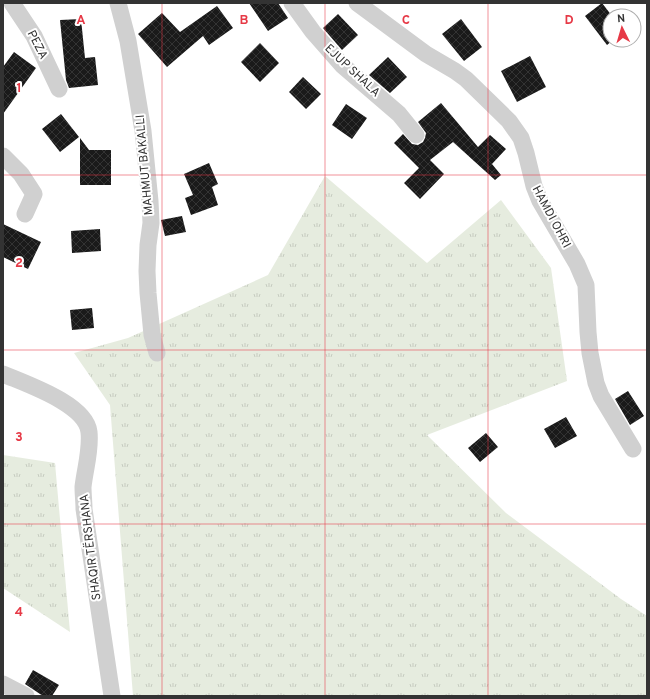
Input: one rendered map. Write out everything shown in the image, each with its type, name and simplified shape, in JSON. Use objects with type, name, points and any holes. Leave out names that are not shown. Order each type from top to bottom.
[{"type":"street","name":"PEZA","points":[[12,3],[34,36],[59,89]]},
{"type":"street","name":"MAHMUT BAKALLI","points":[[118,3],[128,41],[143,131],[151,223],[147,271],[148,293],[152,335],[157,353]]},
{"type":"street","name":"EJUP SHALA","points":[[292,3],[313,32],[342,65],[399,114],[416,135]]},
{"type":"street","name":"HAMDI OHRI","points":[[357,3],[426,54],[466,79],[509,121],[520,138],[540,201],[577,264],[586,285],[590,353],[596,383],[601,396],[633,449]]},
{"type":"street","points":[[3,156],[21,174],[34,194],[24,214]]},
{"type":"street","name":"SHAQIR TËRSHANA","points":[[3,374],[61,400],[85,420],[89,431],[89,446],[83,488],[84,509],[112,696]]},
{"type":"street","points":[[3,684],[26,696]]},
{"type":"green space","points":[[325,176],[427,263],[501,200],[551,268],[567,381],[427,435],[506,513],[621,599],[647,616],[647,696],[133,696],[110,405],[74,353],[128,338],[268,275]]},
{"type":"green space","points":[[3,455],[55,463],[70,632],[3,588]]},
{"type":"building","points":[[249,3],[278,3],[288,18],[268,31]]},
{"type":"building","points":[[602,3],[606,8],[602,8],[602,38],[585,16]]},
{"type":"building","points":[[217,6],[233,28],[209,45],[203,36],[167,67],[138,34],[162,13],[180,32]]},
{"type":"building","points":[[338,14],[358,35],[342,50],[323,28]]},
{"type":"building","points":[[81,19],[85,58],[95,57],[98,85],[69,88],[66,80],[60,20]]},
{"type":"building","points":[[461,19],[482,47],[464,61],[442,34]]},
{"type":"building","points":[[260,43],[279,63],[260,82],[241,62]]},
{"type":"building","points":[[14,52],[36,68],[3,114],[3,67]]},
{"type":"building","points":[[530,56],[546,87],[517,102],[501,71]]},
{"type":"building","points":[[388,57],[407,77],[390,93],[369,75]]},
{"type":"building","points":[[303,77],[321,94],[306,109],[289,92]]},
{"type":"building","points":[[441,103],[478,147],[490,135],[506,149],[492,164],[501,175],[495,180],[453,142],[430,160],[444,174],[420,199],[404,183],[419,168],[394,143],[403,134],[412,144],[418,145],[423,142],[426,133],[418,122]]},
{"type":"building","points":[[346,104],[367,118],[352,139],[332,125]]},
{"type":"building","points":[[61,114],[79,137],[60,152],[42,129]]},
{"type":"building","points":[[80,138],[89,150],[111,150],[111,185],[80,185]]},
{"type":"building","points":[[209,163],[218,184],[212,187],[218,205],[191,215],[185,198],[193,195],[184,174]]},
{"type":"building","points":[[182,216],[186,232],[165,236],[161,220]]},
{"type":"building","points":[[3,224],[41,242],[28,269],[3,257]]},
{"type":"building","points":[[100,229],[101,251],[72,253],[71,231]]},
{"type":"building","points":[[92,308],[94,328],[72,330],[70,310]]},
{"type":"building","points":[[628,391],[644,416],[630,425],[615,399]]},
{"type":"building","points":[[566,417],[577,436],[555,448],[544,429]]},
{"type":"building","points":[[486,433],[498,447],[480,462],[468,448]]},
{"type":"building","points":[[33,670],[59,685],[52,696],[43,696],[25,684]]}]
